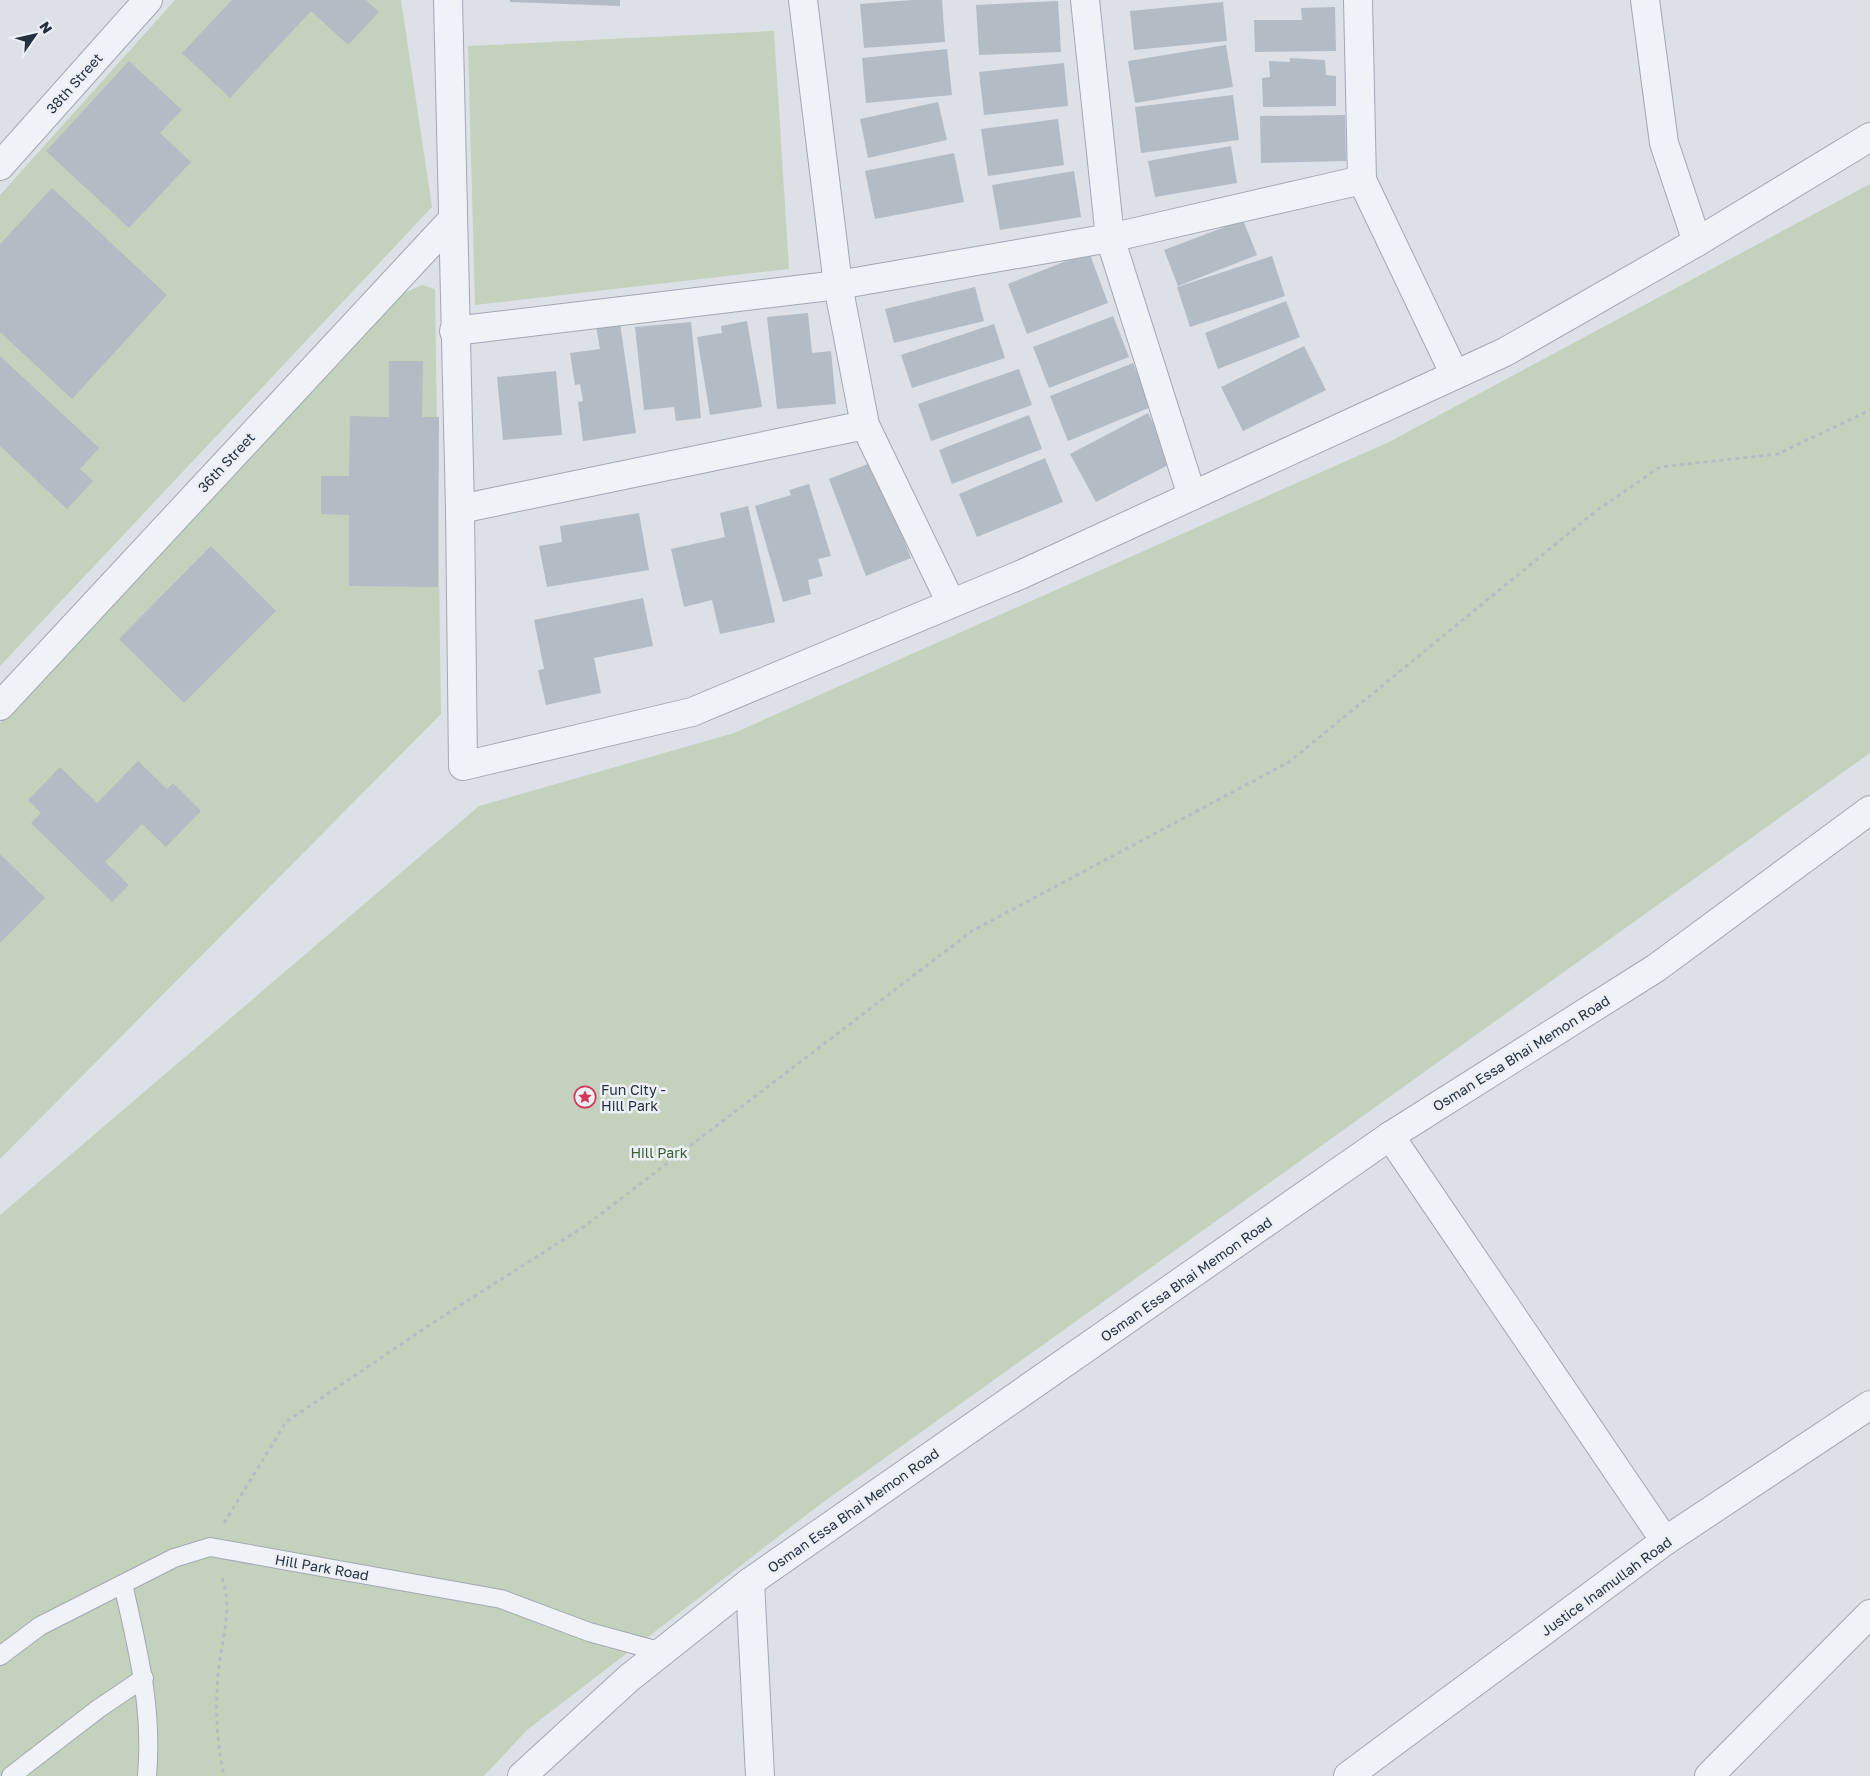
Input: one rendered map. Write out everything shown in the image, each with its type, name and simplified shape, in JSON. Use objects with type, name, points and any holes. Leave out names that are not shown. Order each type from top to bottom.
[{"type":"street","name":"38th Street","points":[[0,166],[148,0]]},
{"type":"street","points":[[448,0],[454,331],[460,509],[463,766],[692,712],[951,603],[1192,496],[1505,352],[1697,242],[1870,136]]},
{"type":"street","points":[[803,0],[838,285],[865,425],[951,603]]},
{"type":"street","points":[[1085,0],[1110,238],[1192,496]]},
{"type":"street","points":[[1358,0],[1362,180],[1455,376]]},
{"type":"street","points":[[1645,0],[1664,143],[1697,242]]},
{"type":"street","points":[[454,331],[838,285],[1110,238],[1362,180]]},
{"type":"street","name":"36th Street","points":[[0,706],[452,219]]},
{"type":"street","points":[[460,509],[865,425]]},
{"type":"street","name":"Osman Essa Bhai Memon Road","points":[[522,1776],[629,1678],[750,1582],[1390,1136],[1656,968],[1870,810]]},
{"type":"street","points":[[1390,1136],[1665,1542]]},
{"type":"street","name":"Justice Inamullah Road","points":[[1348,1776],[1665,1542],[1870,1405]]},
{"type":"street","points":[[750,1582],[760,1776]]},
{"type":"street","points":[[1709,1776],[1870,1614]]},
{"type":"lane","name":"Hill Park Road","points":[[0,1656],[40,1626],[174,1558],[210,1546],[501,1599],[589,1632],[662,1652]]},
{"type":"lane","points":[[123,1584],[144,1678],[150,1739],[147,1776]]},
{"type":"lane","points":[[11,1776],[98,1708],[144,1678]]},
{"type":"path","points":[[224,1776],[217,1743],[218,1675],[225,1635],[226,1589],[210,1546],[286,1422],[434,1322],[585,1226],[972,931],[1289,762],[1596,510],[1660,467],[1778,454],[1870,410]]},
{"type":"green space","points":[[175,0],[401,0],[432,207],[0,666],[0,195]]},
{"type":"green space","points":[[774,31],[789,269],[475,305],[468,46]]},
{"type":"green space","name":"Hill Park","points":[[1870,184],[1870,753],[822,1503],[527,1730],[484,1776],[0,1776],[0,1215],[479,806],[734,733],[1389,442]]},
{"type":"green space","points":[[422,285],[435,289],[441,714],[0,1159],[0,723],[402,294]]},
{"type":"building","points":[[232,0],[366,0],[379,12],[348,45],[311,11],[230,98],[182,53]]},
{"type":"building","points":[[510,0],[620,0],[620,6],[510,2]]},
{"type":"building","points":[[942,0],[945,42],[864,48],[860,4]]},
{"type":"building","points":[[1058,1],[1061,52],[979,55],[976,5]]},
{"type":"building","points":[[1223,2],[1227,41],[1134,50],[1130,11]]},
{"type":"building","points":[[1335,7],[1336,51],[1255,52],[1254,20],[1302,20],[1301,8]]},
{"type":"building","points":[[1226,45],[1233,87],[1135,103],[1128,61]]},
{"type":"building","points":[[947,49],[952,95],[866,103],[862,58]]},
{"type":"building","points":[[1290,58],[1325,60],[1326,75],[1336,76],[1336,106],[1263,107],[1262,78],[1270,77],[1269,61],[1290,62]]},
{"type":"building","points":[[129,61],[182,110],[160,133],[191,162],[129,228],[46,151]]},
{"type":"building","points":[[1064,63],[1068,106],[984,115],[979,72]]},
{"type":"building","points":[[1233,95],[1239,140],[1141,153],[1135,107]]},
{"type":"building","points":[[938,102],[947,140],[868,158],[860,119]]},
{"type":"building","points":[[1345,115],[1346,161],[1261,163],[1260,116]]},
{"type":"building","points":[[1058,119],[1064,165],[988,176],[981,129]]},
{"type":"building","points":[[1231,146],[1237,183],[1155,197],[1148,161]]},
{"type":"building","points":[[954,153],[964,202],[875,219],[865,171]]},
{"type":"building","points":[[1074,171],[1081,217],[1000,230],[992,185]]},
{"type":"building","points":[[52,188],[167,295],[72,399],[0,332],[0,244]]},
{"type":"building","points":[[1243,220],[1257,255],[1178,286],[1164,250]]},
{"type":"building","points":[[1089,252],[1108,303],[1027,334],[1008,284]]},
{"type":"building","points":[[1272,256],[1285,296],[1190,327],[1177,287]]},
{"type":"building","points":[[975,287],[984,321],[894,343],[885,309]]},
{"type":"building","points":[[1286,301],[1300,337],[1218,369],[1205,333]]},
{"type":"building","points":[[808,313],[812,353],[831,351],[836,404],[777,409],[767,317]]},
{"type":"building","points":[[1113,316],[1129,357],[1049,388],[1033,347]]},
{"type":"building","points":[[747,321],[762,407],[710,415],[697,337],[722,333],[721,326]]},
{"type":"building","points":[[691,322],[701,418],[676,421],[674,407],[644,410],[635,327]]},
{"type":"building","points":[[620,323],[636,433],[583,441],[578,402],[583,401],[580,384],[575,385],[570,353],[600,349],[596,326]]},
{"type":"building","points":[[994,324],[1005,358],[912,388],[901,355]]},
{"type":"building","points":[[1304,346],[1326,390],[1243,431],[1221,387]]},
{"type":"building","points":[[0,356],[99,448],[80,469],[93,481],[67,509],[0,446]]},
{"type":"building","points":[[389,361],[423,361],[422,417],[439,417],[438,587],[349,586],[349,515],[321,514],[321,476],[349,476],[350,416],[389,417]]},
{"type":"building","points":[[1133,363],[1151,407],[1068,441],[1050,396]]},
{"type":"building","points":[[1019,369],[1032,405],[931,441],[918,404]]},
{"type":"building","points":[[556,371],[562,435],[503,440],[497,377]]},
{"type":"building","points":[[1148,413],[1174,462],[1096,502],[1070,454]]},
{"type":"building","points":[[1029,415],[1042,449],[952,484],[939,450]]},
{"type":"building","points":[[1045,458],[1063,502],[977,537],[959,494]]},
{"type":"building","points":[[873,462],[911,558],[866,576],[829,479]]},
{"type":"building","points":[[809,484],[831,556],[818,559],[823,576],[808,580],[811,594],[783,602],[755,506],[791,495],[789,490]]},
{"type":"building","points":[[748,506],[775,622],[720,634],[712,600],[684,607],[671,549],[725,537],[720,513]]},
{"type":"building","points":[[639,513],[649,570],[547,587],[539,546],[562,542],[560,526]]},
{"type":"building","points":[[211,546],[276,611],[184,703],[119,639]]},
{"type":"building","points":[[643,598],[653,646],[594,658],[601,693],[546,705],[538,670],[544,669],[534,620]]},
{"type":"building","points":[[138,761],[167,789],[173,783],[201,811],[166,847],[142,824],[105,862],[129,885],[112,902],[31,823],[41,813],[28,800],[60,767],[97,803]]},
{"type":"building","points":[[0,854],[45,898],[0,943]]},
{"type":"place","name":"Fun City - Hill Park","points":[[585,1097]]}]
